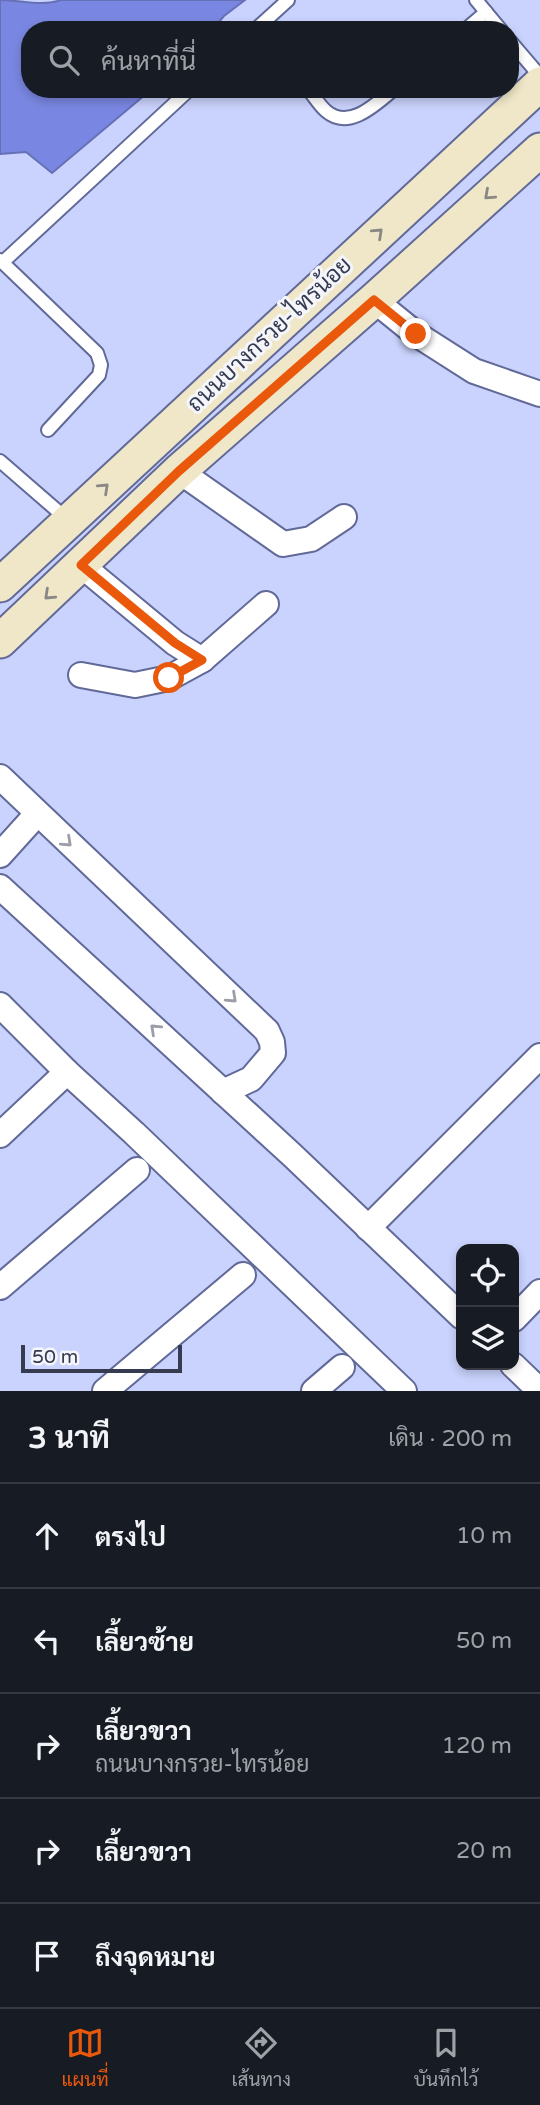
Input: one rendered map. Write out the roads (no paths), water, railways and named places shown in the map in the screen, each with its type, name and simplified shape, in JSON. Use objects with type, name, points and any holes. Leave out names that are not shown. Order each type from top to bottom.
[{"type":"main road","name":"ถนนบางกรวย-ไทรน้อย","points":[[0,585],[540,84]]},
{"type":"main road","name":"ถนนบางกรวย-ไทรน้อย","points":[[0,641],[179,471],[540,150]]},
{"type":"street","points":[[374,300],[416,334],[474,371],[540,394]]},
{"type":"street","points":[[179,471],[284,544],[311,539],[344,517]]},
{"type":"street","points":[[81,565],[175,643],[202,660]]},
{"type":"street","points":[[81,675],[135,685],[169,678],[202,660],[266,604]]},
{"type":"street","points":[[0,777],[267,1031],[272,1042],[272,1053],[251,1079],[223,1092]]},
{"type":"street","points":[[0,855],[37,814]]},
{"type":"street","points":[[0,887],[456,1311]]},
{"type":"street","points":[[0,1005],[67,1072],[404,1391]]},
{"type":"street","points":[[368,1228],[540,1056]]},
{"type":"street","points":[[0,1135],[67,1072]]},
{"type":"street","points":[[0,1287],[137,1170]]},
{"type":"street","points":[[105,1391],[243,1275]]},
{"type":"street","points":[[519,1314],[540,1292]]},
{"type":"street","points":[[314,1391],[342,1367]]},
{"type":"street","points":[[518,1370],[540,1391]]},
{"type":"lane","points":[[266,21],[288,0]]},
{"type":"lane","points":[[476,0],[494,21]]},
{"type":"lane","points":[[476,21],[486,12]]},
{"type":"lane","points":[[519,52],[540,76]]},
{"type":"lane","points":[[48,429],[99,375],[101,365],[97,353],[1,261],[180,98]]},
{"type":"lane","points":[[315,98],[325,111],[337,118],[349,118],[366,112],[383,98]]},
{"type":"lane","points":[[0,461],[69,520]]},
{"type":"water","points":[[0,0],[38,3],[61,0],[245,0],[220,21],[21,21],[21,98],[141,98],[52,173],[26,152],[0,154]]}]
